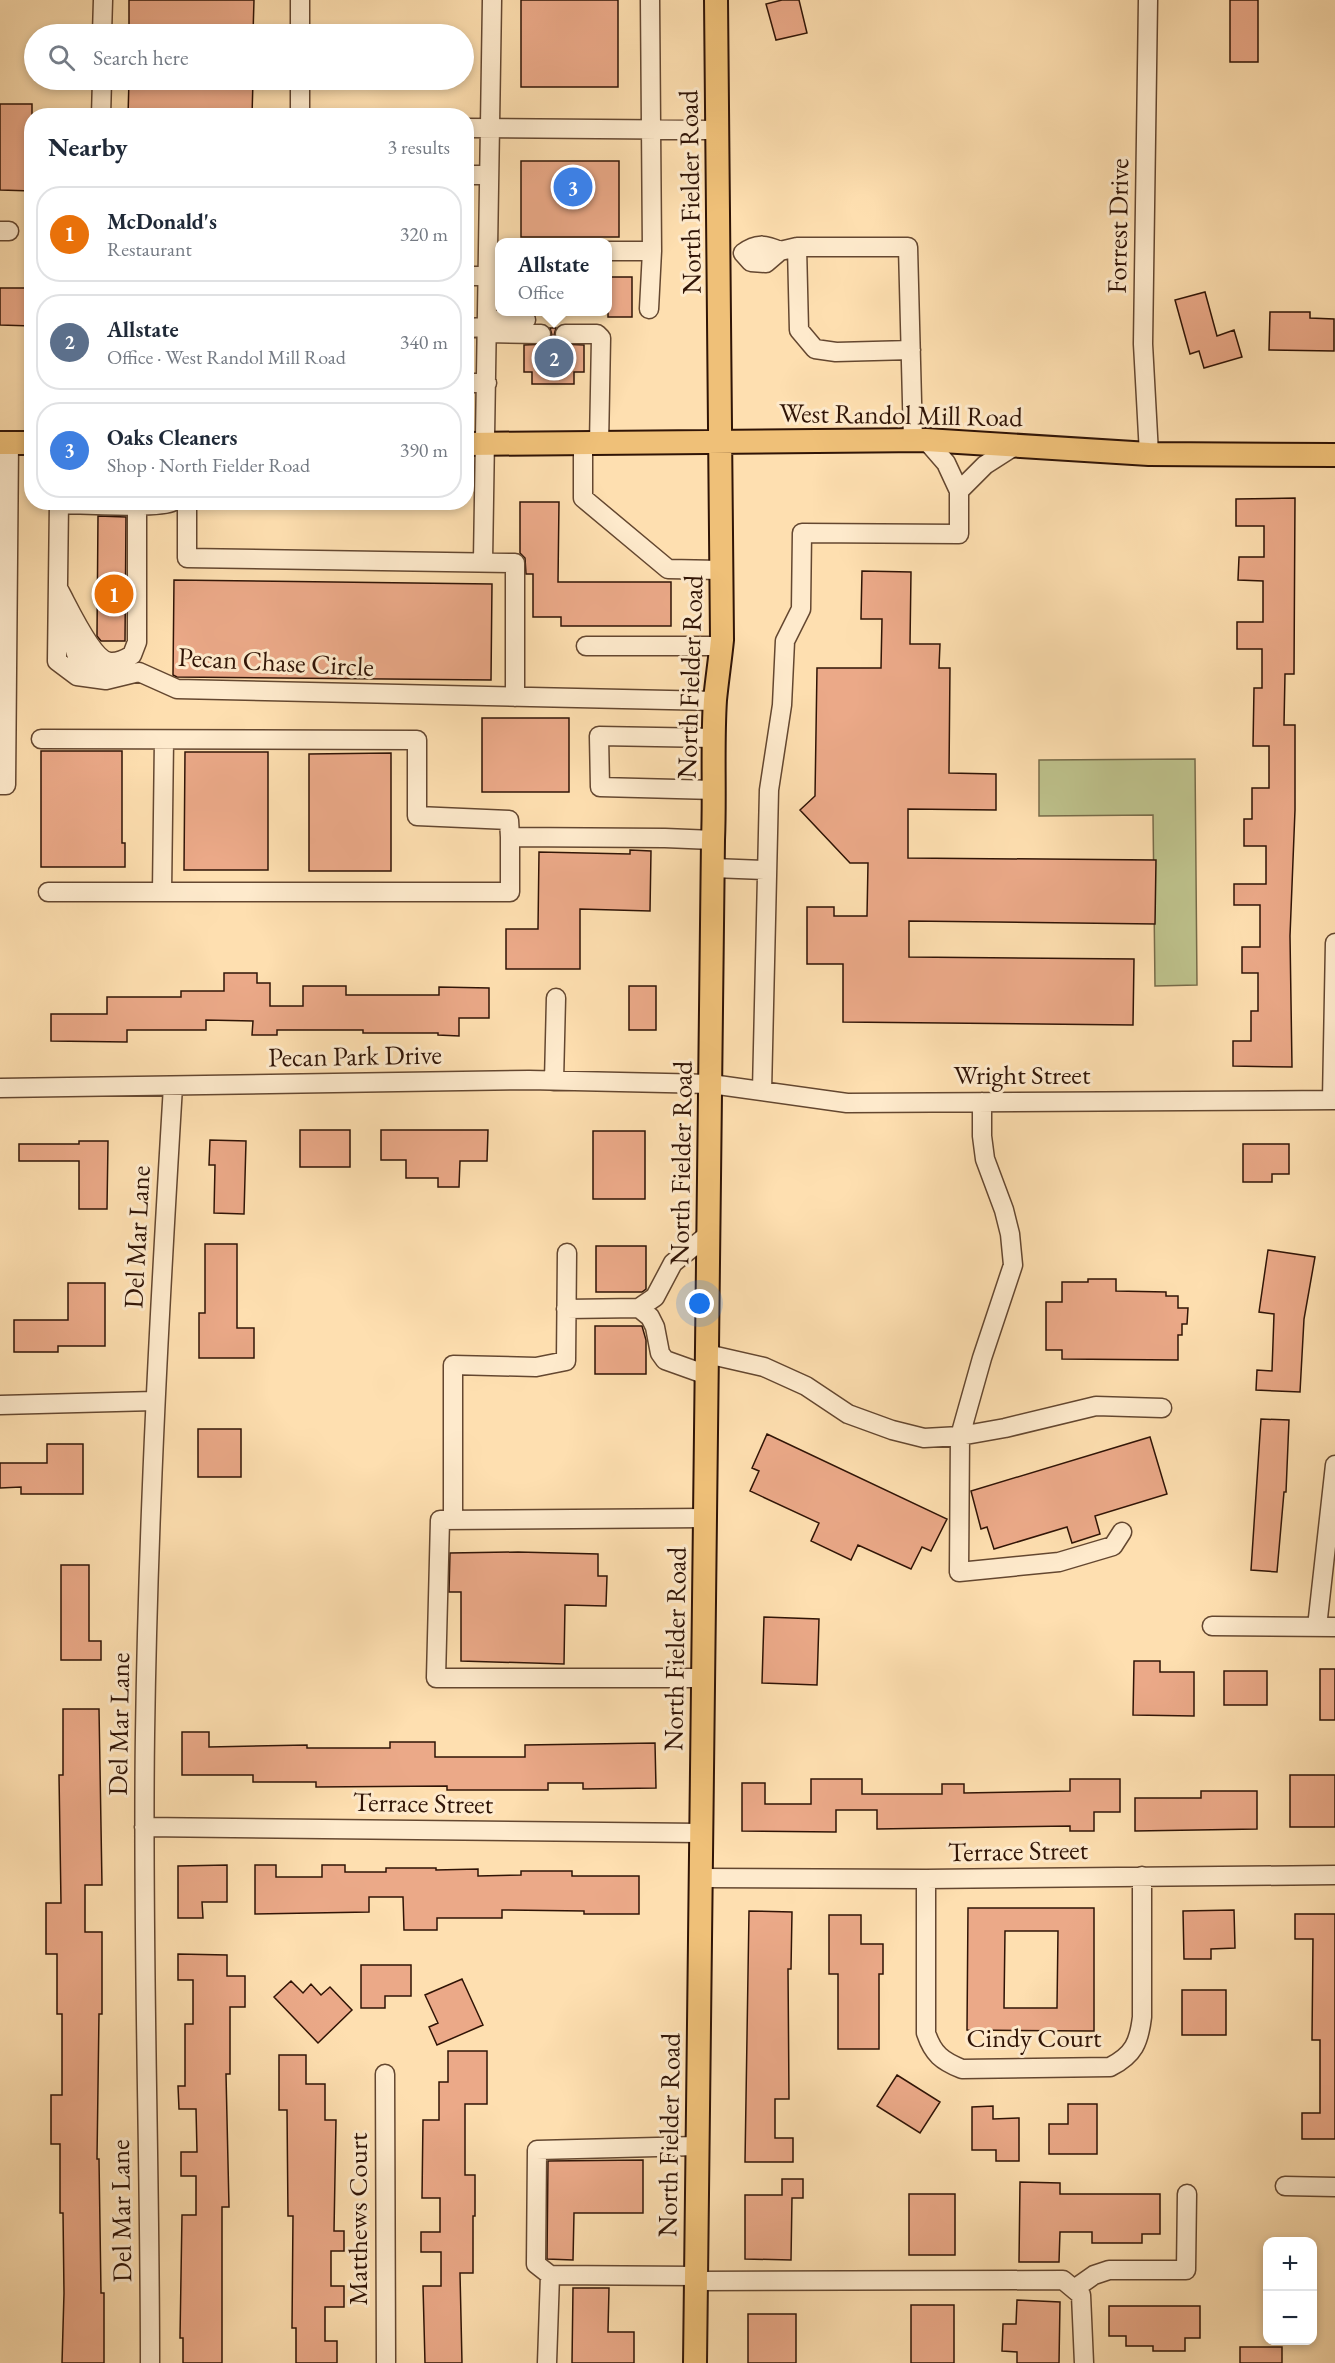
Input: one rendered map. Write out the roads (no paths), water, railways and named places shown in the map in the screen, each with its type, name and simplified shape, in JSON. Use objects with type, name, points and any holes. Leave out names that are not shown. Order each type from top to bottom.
[{"type":"main road","name":"North Fielder Road","points":[[696,2363],[712,868],[715,701],[721,646],[720,255],[716,0]]},
{"type":"main road","name":"West Randol Mill Road","points":[[476,444],[920,440],[1149,454],[1335,455]]},
{"type":"main road","points":[[4,443],[24,443]]},
{"type":"street","points":[[102,24],[103,0]]},
{"type":"street","points":[[300,0],[300,24]]},
{"type":"street","points":[[483,561],[475,501],[476,444],[487,383],[488,276],[494,251],[489,175],[492,0]]},
{"type":"street","points":[[649,309],[652,251],[650,0]]},
{"type":"street","name":"Forrest Drive","points":[[1148,0],[1143,344],[1149,454]]},
{"type":"street","points":[[101,108],[102,90]]},
{"type":"street","points":[[300,90],[300,108]]},
{"type":"street","points":[[474,128],[718,130]]},
{"type":"street","points":[[474,175],[489,175]]},
{"type":"street","points":[[720,255],[743,254],[752,247],[765,244],[789,249],[908,247],[911,350],[920,440],[946,463],[959,490],[959,534],[802,533],[801,609],[785,641],[782,705],[769,790],[762,1091]]},
{"type":"street","points":[[789,249],[799,330],[815,349],[836,352],[911,350]]},
{"type":"street","points":[[612,251],[652,251]]},
{"type":"street","points":[[474,276],[488,276]]},
{"type":"street","points":[[474,328],[526,320]]},
{"type":"street","points":[[488,327],[541,334]]},
{"type":"street","points":[[565,334],[597,334],[601,338],[591,444],[583,498],[668,569],[721,570]]},
{"type":"street","points":[[474,383],[487,383]]},
{"type":"street","points":[[0,785],[6,785],[4,443]]},
{"type":"street","points":[[959,490],[985,465],[1016,445]]},
{"type":"street","name":"Pecan Chase Circle","points":[[59,510],[57,661],[76,676],[106,680],[139,672],[177,689],[715,701]]},
{"type":"street","points":[[139,672],[146,657],[146,554],[142,510]]},
{"type":"street","points":[[58,588],[74,617],[74,651],[79,661],[103,670],[112,669],[118,662],[132,655],[137,642],[142,510]]},
{"type":"street","points":[[187,510],[187,558],[516,563],[516,697]]},
{"type":"street","points":[[586,646],[721,646]]},
{"type":"street","points":[[714,738],[599,736],[600,787],[715,790]]},
{"type":"street","points":[[41,739],[417,740],[417,816],[509,820],[510,837],[510,892],[48,892]]},
{"type":"street","points":[[162,892],[164,740]]},
{"type":"street","points":[[510,837],[713,840]]},
{"type":"street","points":[[712,868],[767,870]]},
{"type":"street","points":[[1333,1100],[1335,943]]},
{"type":"street","points":[[554,1081],[556,998]]},
{"type":"street","name":"Pecan Park Drive","points":[[0,1088],[554,1081],[711,1084]]},
{"type":"street","name":"Wright Street","points":[[711,1084],[847,1103],[1333,1100]]},
{"type":"street","name":"Del Mar Lane","points":[[150,2363],[144,1827],[154,1401],[172,1086]]},
{"type":"street","points":[[982,1102],[985,1159],[1004,1210],[1010,1234],[1013,1265],[982,1358],[960,1436],[959,1572],[1059,1562],[1113,1546],[1122,1532]]},
{"type":"street","points":[[566,1309],[639,1308],[655,1297],[673,1263],[709,1234]]},
{"type":"street","points":[[453,1520],[453,1365],[536,1366],[566,1360],[567,1253]]},
{"type":"street","points":[[639,1308],[650,1317],[656,1327],[660,1353],[664,1360],[764,1366],[806,1386],[848,1414],[892,1430],[924,1438],[960,1436],[1005,1428],[1095,1406],[1162,1408]]},
{"type":"street","points":[[0,1405],[154,1401]]},
{"type":"street","points":[[1212,1626],[1326,1627],[1335,1465]]},
{"type":"street","points":[[704,1678],[436,1678],[440,1520],[705,1518]]},
{"type":"street","name":"Terrace Street","points":[[144,1827],[701,1833]]},
{"type":"street","name":"Terrace Street","points":[[702,1878],[926,1879],[1335,1875]]},
{"type":"street","name":"Cindy Court","points":[[926,1879],[926,2033],[932,2050],[945,2062],[962,2069],[1110,2067],[1123,2061],[1132,2051],[1140,2035],[1142,1876]]},
{"type":"street","name":"Matthews Court","points":[[385,2074],[386,2363]]},
{"type":"street","points":[[547,2363],[537,2150],[697,2146]]},
{"type":"street","points":[[1285,2186],[1335,2187]]},
{"type":"street","points":[[1074,2289],[1094,2275],[1109,2270],[1186,2270],[1187,2194]]},
{"type":"street","points":[[543,2270],[696,2279],[1063,2280],[1081,2295],[1084,2363]]},
{"type":"place","name":"Oaks Cleaners","points":[[573,187]]},
{"type":"place","name":"Allstate","points":[[554,358]]},
{"type":"place","name":"McDonald's","points":[[114,594]]}]
